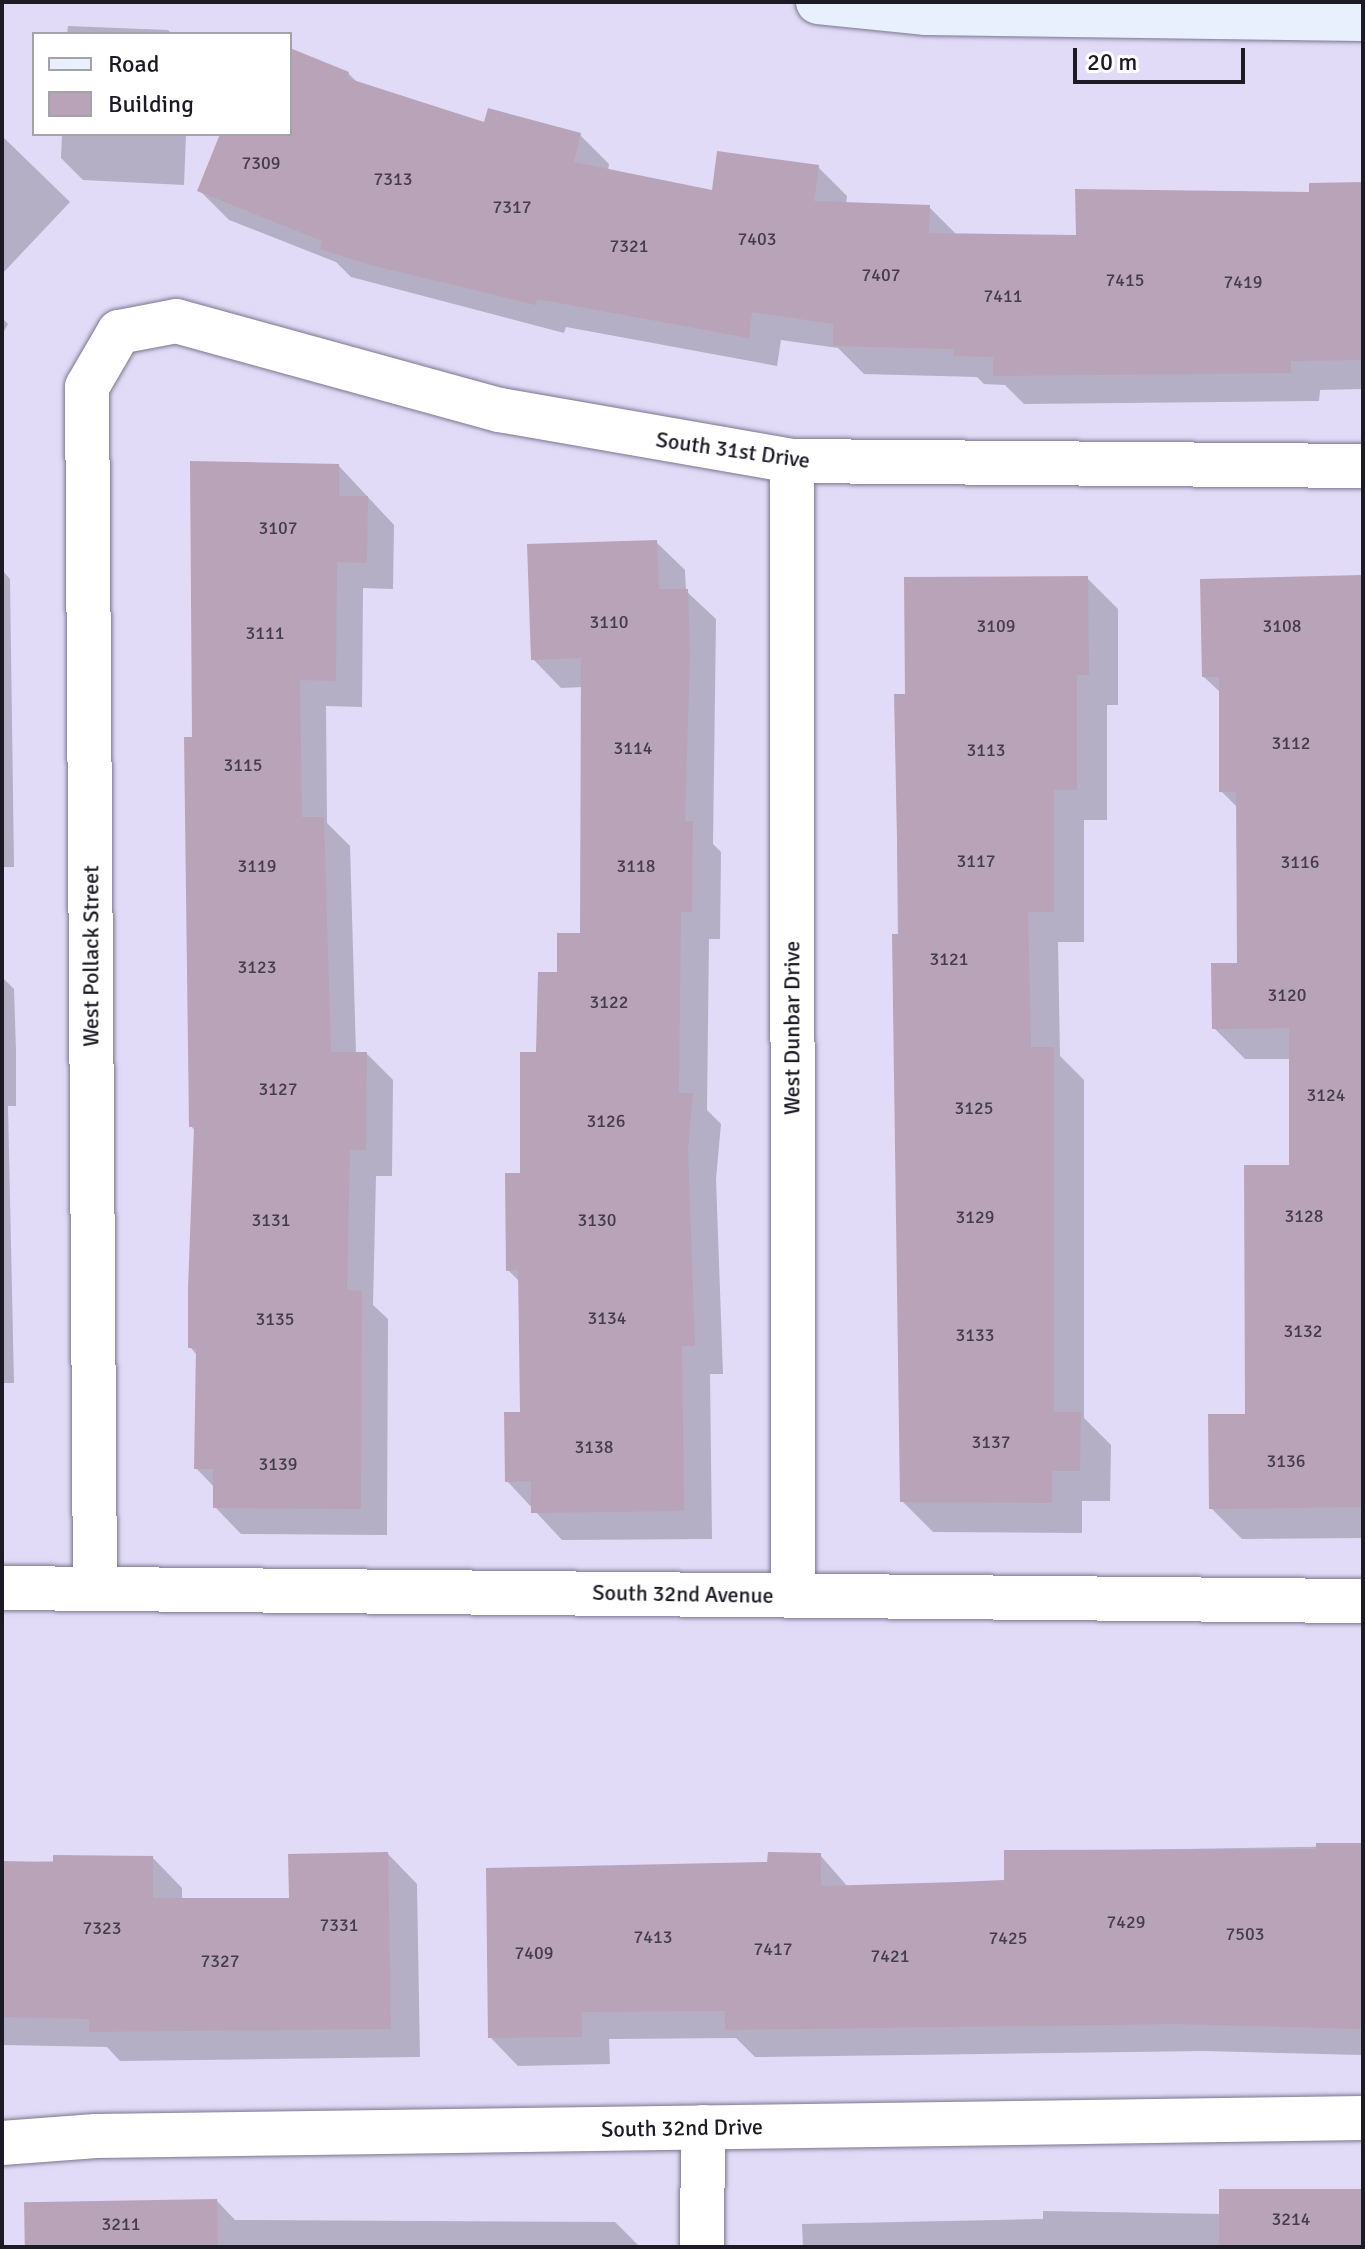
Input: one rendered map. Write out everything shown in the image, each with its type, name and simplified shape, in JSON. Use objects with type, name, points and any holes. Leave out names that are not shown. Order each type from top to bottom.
[{"type":"street","points":[[818,2],[926,13],[1122,10],[1363,19]]},
{"type":"street","name":"South 31st Drive","points":[[119,332],[176,321],[500,410],[792,461],[1363,466]]},
{"type":"street","name":"West Pollack Street","points":[[95,1589],[87,387],[119,332]]},
{"type":"street","name":"West Dunbar Drive","points":[[792,461],[793,1595]]},
{"type":"street","name":"South 32nd Avenue","points":[[2,1588],[1363,1601]]},
{"type":"street","name":"South 32nd Drive","points":[[2,2143],[96,2136],[1363,2118]]},
{"type":"street","points":[[702,2247],[703,2127]]},
{"type":"building","points":[[292,49],[349,72],[347,78],[484,122],[488,108],[581,133],[574,162],[712,190],[717,151],[819,165],[814,201],[930,205],[929,233],[1076,235],[1075,189],[1309,192],[1309,183],[1363,182],[1363,360],[1291,361],[1291,373],[993,376],[993,357],[953,356],[953,349],[833,346],[833,324],[752,312],[749,338],[537,299],[536,305],[367,264],[320,249],[322,241],[197,191],[219,136],[292,136]]},
{"type":"building","points":[[190,461],[339,464],[339,496],[368,496],[367,563],[337,562],[336,681],[300,680],[302,817],[324,817],[331,1052],[367,1052],[366,1150],[350,1150],[347,1290],[362,1291],[361,1509],[213,1508],[213,1469],[194,1469],[196,1348],[188,1348],[188,1288],[194,1127],[189,1127],[184,737],[192,737]]},
{"type":"building","points":[[657,540],[659,589],[688,589],[690,655],[685,821],[693,821],[692,912],[681,912],[679,1093],[693,1093],[688,1149],[695,1346],[682,1346],[684,1511],[531,1513],[531,1481],[505,1482],[504,1412],[520,1412],[518,1270],[506,1271],[505,1173],[520,1173],[520,1052],[536,1052],[538,972],[557,972],[557,933],[580,933],[581,658],[531,660],[527,544]]},
{"type":"building","points":[[1363,575],[1363,1507],[1209,1509],[1208,1414],[1245,1414],[1244,1165],[1289,1165],[1289,1028],[1212,1029],[1211,963],[1237,963],[1236,792],[1219,792],[1219,677],[1202,677],[1200,579]]},
{"type":"building","points":[[1088,576],[1089,675],[1077,675],[1077,790],[1054,790],[1054,912],[1028,912],[1031,1047],[1054,1047],[1054,1412],[1081,1412],[1080,1471],[1052,1471],[1052,1503],[900,1502],[892,934],[899,934],[894,694],[905,694],[904,577]]},
{"type":"building","points":[[1316,1843],[1363,1843],[1363,2029],[1176,2024],[725,2030],[725,2011],[582,2012],[582,2037],[488,2038],[486,1868],[767,1862],[768,1852],[821,1853],[821,1886],[958,1882],[1004,1880],[1004,1850],[1316,1849]]},
{"type":"building","points":[[388,1852],[391,2029],[89,2032],[89,2019],[2,2017],[2,1861],[53,1862],[53,1855],[153,1856],[153,1898],[289,1898],[288,1854]]},
{"type":"building","points":[[1219,2189],[1363,2189],[1363,2247],[1219,2247]]},
{"type":"building","points":[[217,2199],[218,2247],[25,2247],[24,2202]]}]
